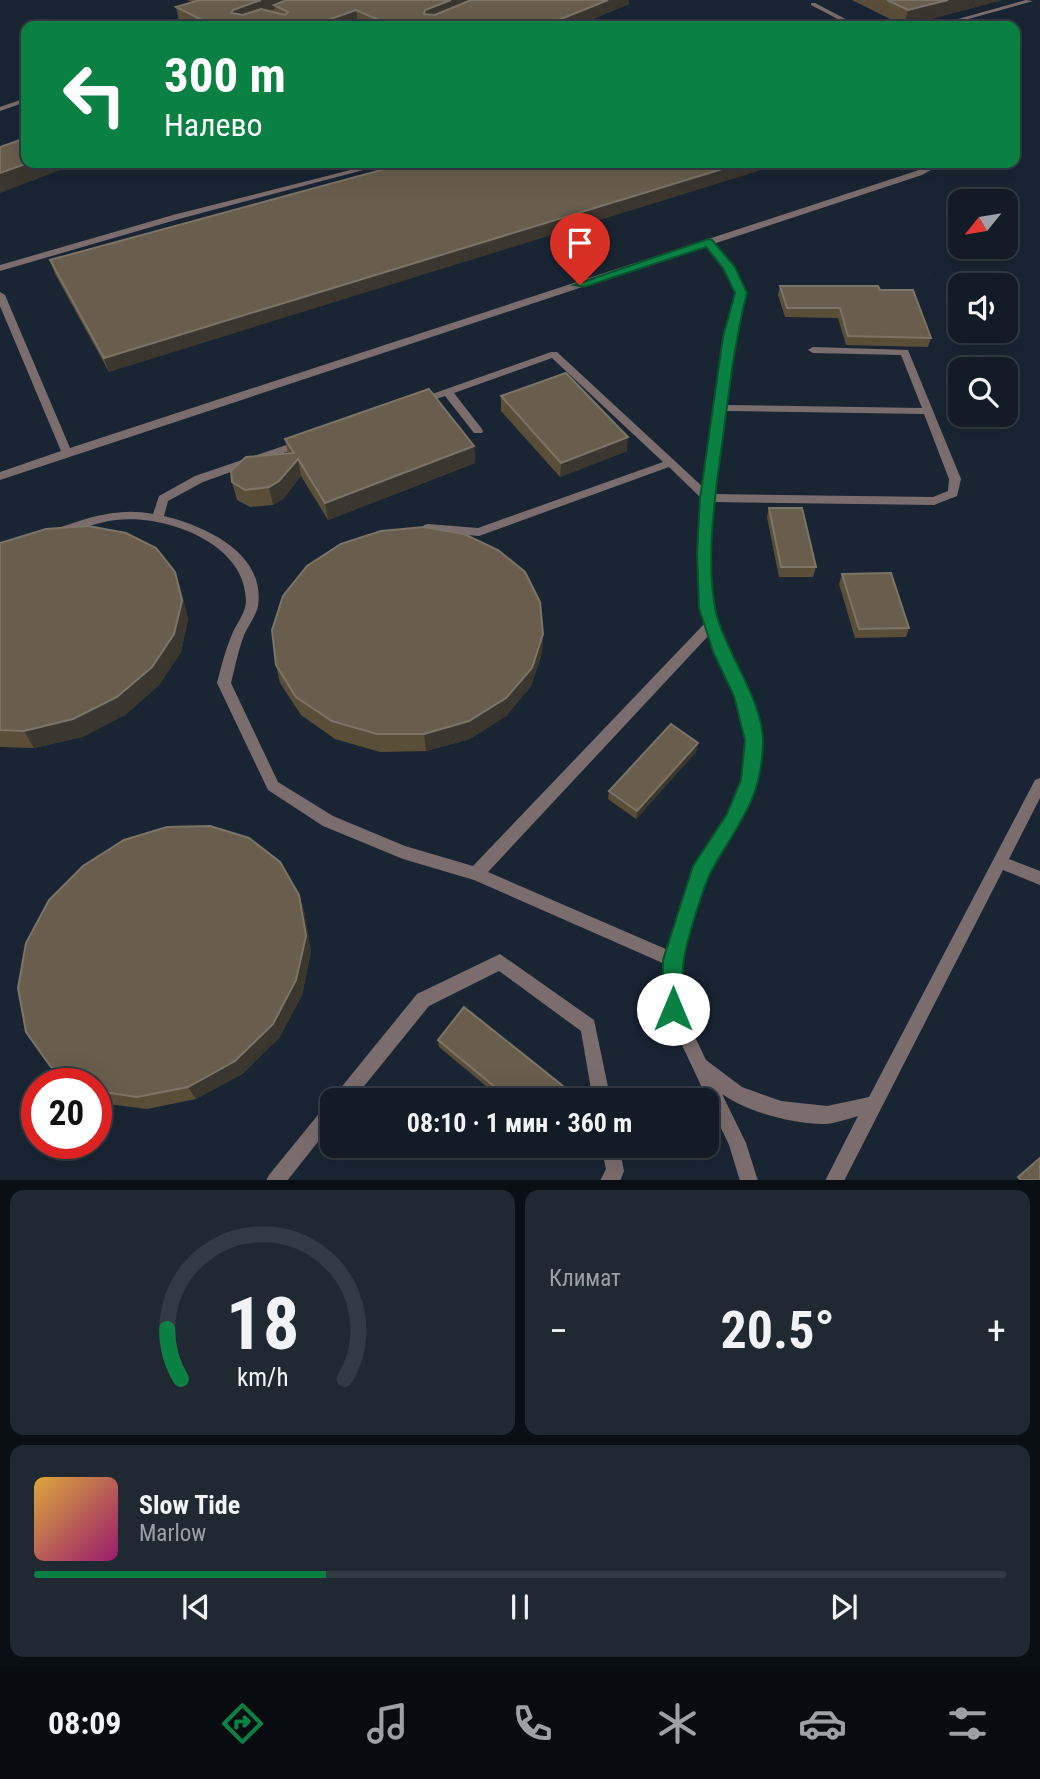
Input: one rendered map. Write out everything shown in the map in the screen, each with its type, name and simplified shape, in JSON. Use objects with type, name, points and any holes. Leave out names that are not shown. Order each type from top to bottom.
[{"type":"lane","points":[[954,21],[1030,0]]},
{"type":"lane","points":[[813,4],[846,21]]},
{"type":"lane","points":[[0,109],[21,102]]},
{"type":"lane","points":[[0,268],[176,217],[367,168]]},
{"type":"lane","points":[[0,476],[929,168]]},
{"type":"lane","points":[[708,243],[729,267],[741,293],[730,337],[708,498],[705,553],[707,608],[723,654],[743,696],[754,740],[750,780],[735,819],[702,866],[673,960],[673,1009],[737,1143],[749,1180]]},
{"type":"lane","points":[[0,295],[67,453]]},
{"type":"lane","points":[[410,405],[554,354],[708,498],[934,501],[953,493],[955,479],[905,352],[813,350]]},
{"type":"lane","points":[[447,392],[478,431]]},
{"type":"lane","points":[[720,408],[928,411]]},
{"type":"lane","points":[[158,519],[163,499],[199,479],[310,440]]},
{"type":"lane","points":[[428,528],[479,532],[670,463]]},
{"type":"lane","points":[[40,538],[124,514],[158,519],[200,530],[234,554],[252,584],[253,606],[237,636],[224,683],[273,786],[328,821],[403,852],[476,874],[673,960]]},
{"type":"lane","points":[[476,874],[712,623]]},
{"type":"lane","points":[[835,1180],[1040,784]]},
{"type":"lane","points":[[1000,862],[1040,878]]},
{"type":"lane","points":[[352,1088],[423,1000],[500,962],[588,1026],[600,1088]]},
{"type":"lane","points":[[699,1065],[737,1094],[781,1110],[827,1115],[874,1104]]},
{"type":"lane","points":[[276,1180],[320,1126]]},
{"type":"lane","points":[[610,1180],[615,1171],[612,1158]]},
{"type":"building","points":[[200,0],[261,0],[231,13],[243,15],[261,9],[285,15],[288,12],[274,5],[287,0],[451,0],[425,10],[424,14],[435,15],[471,0],[608,0],[556,21],[381,21],[356,10],[325,21],[204,21],[176,7]]},
{"type":"building","points":[[887,0],[948,0],[908,10]]},
{"type":"building","points":[[21,140],[21,166],[0,173],[0,147]]},
{"type":"building","points":[[389,168],[726,168],[104,358],[50,260]]},
{"type":"building","points":[[780,286],[878,286],[880,290],[913,290],[931,338],[848,336],[840,308],[787,308]]},
{"type":"building","points":[[566,373],[628,437],[561,463],[501,396]]},
{"type":"building","points":[[429,389],[474,446],[325,503],[298,459],[279,481],[269,487],[245,490],[232,482],[231,471],[246,457],[294,453],[285,439]]},
{"type":"building","points":[[769,508],[802,508],[816,567],[781,567]]},
{"type":"building","points":[[88,526],[126,533],[156,548],[175,572],[182,601],[174,634],[152,667],[117,697],[73,719],[24,731],[0,730],[0,543],[46,529]]},
{"type":"building","points":[[424,527],[464,534],[498,550],[525,572],[540,602],[543,634],[532,668],[506,698],[469,721],[424,734],[377,734],[332,721],[296,697],[276,665],[272,630],[283,596],[307,566],[341,544],[381,531]]},
{"type":"building","points":[[891,573],[909,628],[859,629],[842,574]]},
{"type":"building","points":[[671,724],[698,743],[637,811],[609,791]]},
{"type":"building","points":[[210,826],[249,838],[280,862],[299,895],[306,936],[296,980],[273,1024],[235,1061],[188,1087],[137,1097],[112,1093],[112,1068],[53,1068],[26,1032],[18,988],[26,943],[49,900],[83,866],[124,840],[167,827]]},
{"type":"building","points":[[464,1007],[563,1086],[496,1088],[438,1040]]},
{"type":"building","points":[[1040,1158],[1040,1180],[1021,1180],[1018,1177]]},
{"type":"route","points":[[580,285],[708,243],[729,267],[741,293],[730,337],[720,408],[708,498],[705,553],[707,608],[723,654],[743,696],[754,740],[750,780],[735,819],[702,866],[673,960],[673,1009]]}]
